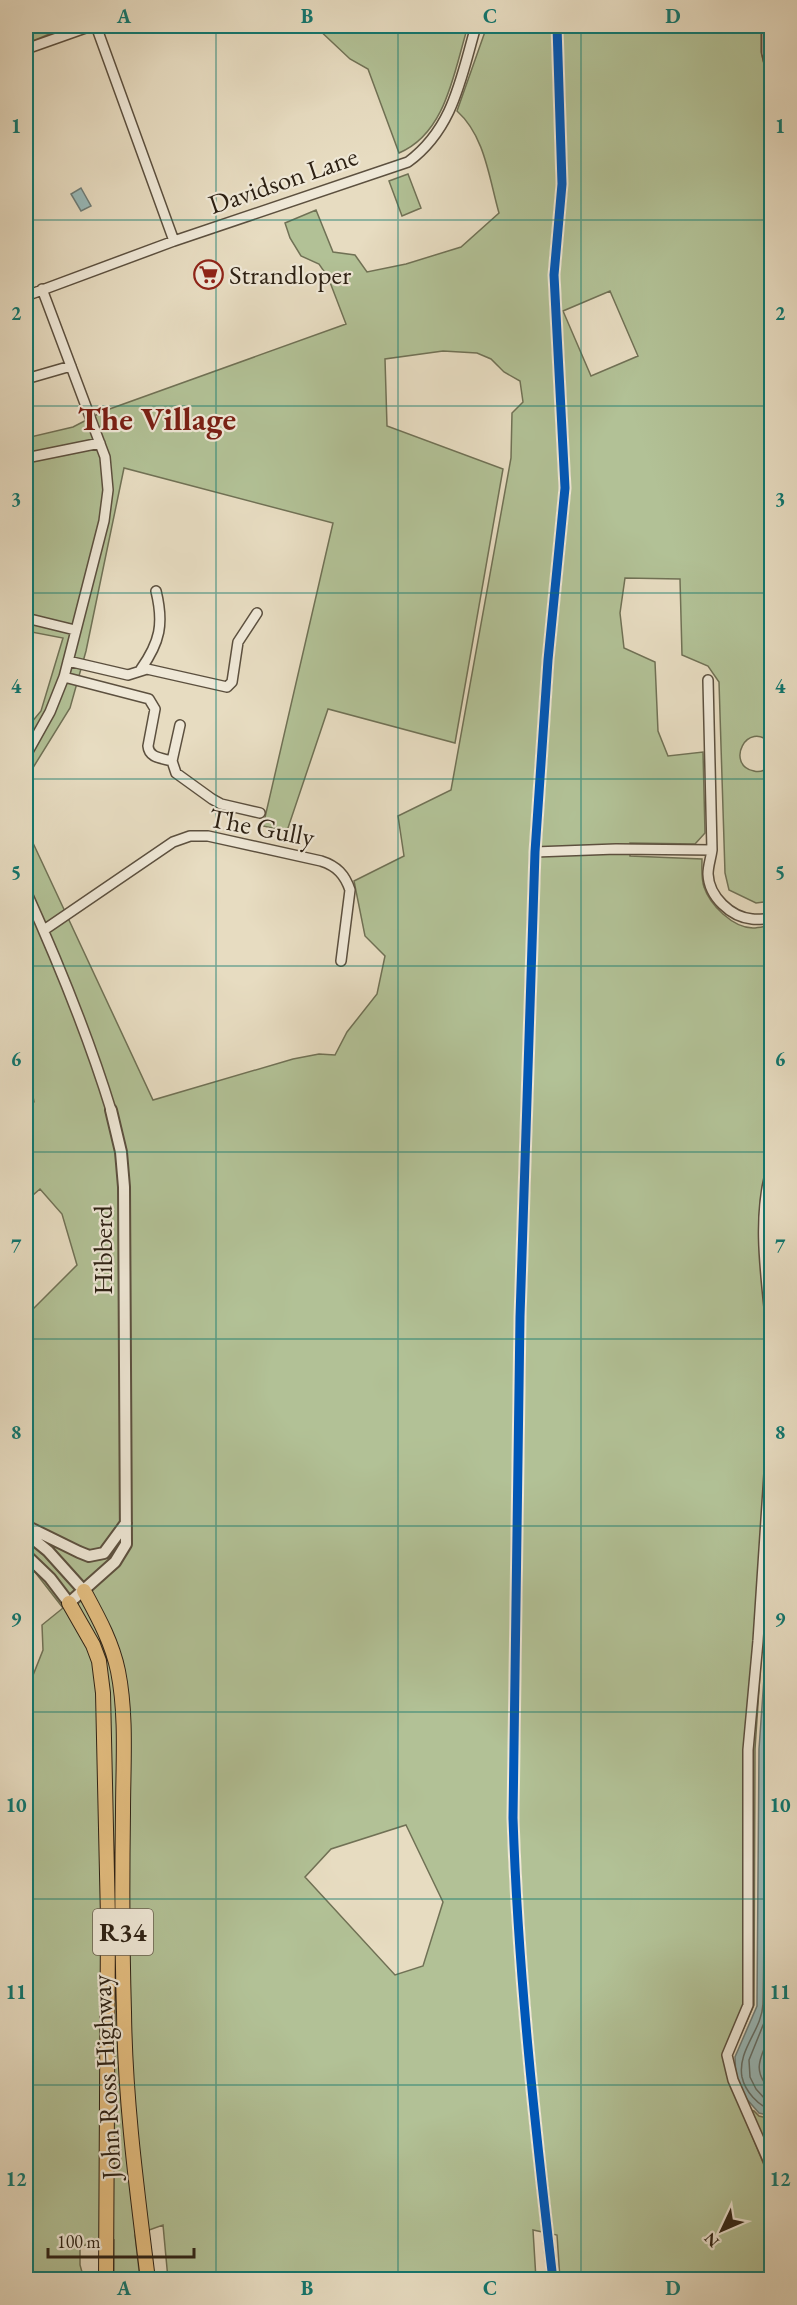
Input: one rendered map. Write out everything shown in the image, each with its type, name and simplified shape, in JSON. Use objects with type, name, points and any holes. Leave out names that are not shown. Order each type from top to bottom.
[{"type":"main road","name":"John Ross Highway","points":[[84,1592],[102,1623],[117,1670],[121,1696],[123,2013],[129,2117],[147,2280]]},
{"type":"main road","name":"John Ross Highway","points":[[69,1603],[93,1645],[99,1661],[103,1693],[108,1919],[106,2280]]},
{"type":"street","points":[[26,49],[94,26],[174,241]]},
{"type":"street","name":"Davidson Lane","points":[[26,296],[174,241],[408,162],[432,141],[444,124],[476,26]]},
{"type":"street","points":[[553,2280],[533,2103],[515,1887],[513,1818],[520,1317],[535,852],[547,672],[565,488],[554,275],[562,184],[557,26]]},
{"type":"street","points":[[767,26],[767,53],[771,76]]},
{"type":"street","points":[[26,755],[50,712],[64,677],[106,506],[108,474],[100,443],[42,289]]},
{"type":"street","points":[[26,379],[71,366]]},
{"type":"street","points":[[26,458],[100,443]]},
{"type":"street","points":[[68,661],[128,675],[141,669],[157,643],[159,603],[156,591]]},
{"type":"street","points":[[141,669],[227,687],[232,682],[238,642],[257,613]]},
{"type":"street","points":[[26,618],[75,630]]},
{"type":"street","points":[[64,677],[149,699],[155,709],[148,751],[152,756],[172,761]]},
{"type":"street","points":[[708,680],[712,850],[708,875],[716,897],[724,906],[743,918],[755,920],[771,918]]},
{"type":"street","points":[[180,725],[172,761],[177,773],[221,804],[260,813]]},
{"type":"street","name":"The Gully","points":[[44,930],[173,842],[190,836],[208,836],[329,864],[337,868],[348,882],[350,899],[341,961]]},
{"type":"street","points":[[535,852],[616,849],[712,850]]},
{"type":"street","name":"Hibberd","points":[[26,891],[44,930],[97,1065],[121,1152],[124,1187],[126,1544],[120,1556],[84,1592],[69,1603]]},
{"type":"street","points":[[771,1167],[765,1215],[765,1270],[771,1335]]},
{"type":"street","points":[[771,1352],[770,1459],[748,1750],[748,2005],[728,2055],[733,2080],[771,2169]]},
{"type":"street","points":[[26,1527],[89,1556],[104,1553],[126,1522]]},
{"type":"street","points":[[26,1533],[48,1551],[84,1592]]},
{"type":"street","points":[[26,1555],[50,1578],[69,1603]]},
{"type":"green space","points":[[26,26],[68,26],[26,44]]},
{"type":"green space","points":[[315,26],[468,26],[453,80],[438,116],[415,144],[399,153],[368,69],[350,59]]},
{"type":"green space","points":[[487,26],[761,26],[761,52],[772,95],[772,744],[763,737],[754,737],[747,740],[740,753],[745,767],[754,771],[763,771],[771,765],[771,901],[756,903],[729,890],[725,873],[719,682],[708,666],[682,655],[680,579],[625,578],[620,613],[624,648],[655,662],[658,731],[668,756],[703,752],[705,833],[695,844],[630,843],[630,856],[702,859],[704,887],[711,901],[723,914],[745,927],[771,925],[772,1495],[755,1749],[754,2005],[732,2054],[727,2075],[771,2182],[771,2279],[560,2279],[557,2235],[533,2230],[536,2279],[168,2279],[163,2225],[135,2235],[140,2279],[114,2279],[114,2240],[80,2246],[80,2265],[84,2279],[26,2279],[26,1693],[43,1650],[42,1625],[63,1608],[35,1572],[26,1565],[26,1316],[77,1265],[62,1214],[40,1189],[26,1201],[26,1107],[34,1102],[26,1060],[26,828],[153,1100],[293,1059],[319,1054],[335,1055],[347,1032],[377,994],[385,956],[365,936],[354,881],[404,856],[398,816],[451,790],[511,458],[512,413],[523,402],[520,381],[504,372],[491,359],[477,353],[443,351],[385,359],[387,426],[503,469],[455,743],[328,709],[287,831],[263,826],[333,523],[124,468],[86,651],[70,708],[26,779],[26,729],[41,711],[63,638],[26,631],[26,438],[73,427],[104,411],[346,324],[328,277],[319,264],[301,256],[290,238],[285,223],[316,210],[333,252],[355,255],[367,272],[406,264],[461,247],[499,213],[480,145],[466,121],[457,111]],"holes":[[[610,291],[638,356],[591,376],[563,311]],[[406,1825],[443,1902],[423,1966],[395,1975],[305,1877],[331,1849]]]},
{"type":"green space","points":[[408,174],[421,208],[402,216],[389,181]]},
{"type":"green space","points":[[750,2110],[759,2116],[771,2119],[771,2157]]},
{"type":"water","points":[[81,188],[91,206],[81,211],[71,194]]},
{"type":"water","points":[[771,1579],[771,2116],[759,2113],[745,2097],[736,2080],[735,2057],[757,2006],[759,1749]]},
{"type":"cycle path","points":[[553,2280],[523,1991],[513,1818],[520,1317],[535,852],[548,660],[565,488],[554,275],[562,184],[557,26]]},
{"type":"place","name":"Strandloper","points":[[208,274]]},
{"type":"district","name":"The Village","points":[[157,418]]}]
